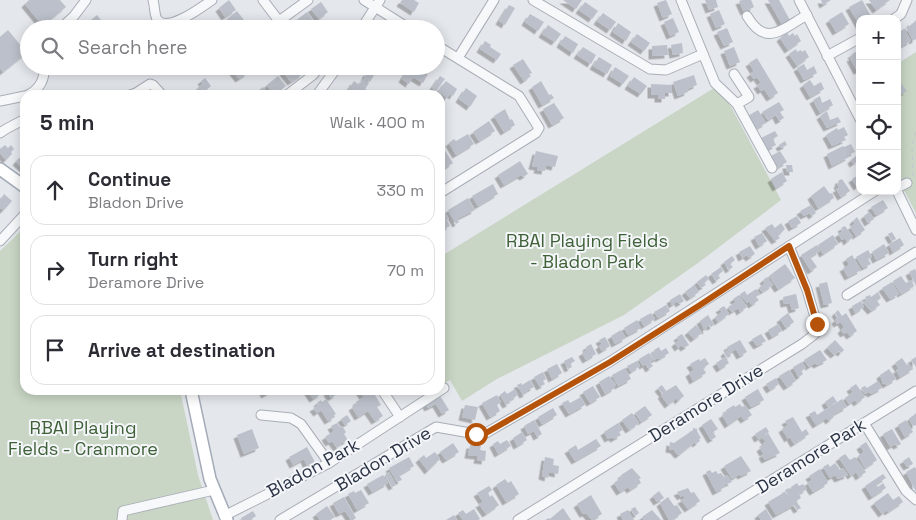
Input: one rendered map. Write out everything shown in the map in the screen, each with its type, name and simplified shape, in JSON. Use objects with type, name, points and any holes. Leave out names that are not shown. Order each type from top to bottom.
[{"type":"main road","points":[[0,169],[20,183]]},
{"type":"main road","points":[[193,395],[208,467],[214,490],[225,518]]},
{"type":"street","points":[[70,20],[86,0]]},
{"type":"street","points":[[153,0],[156,17],[159,20]]},
{"type":"street","points":[[179,20],[197,11],[212,0]]},
{"type":"street","points":[[264,0],[278,20]]},
{"type":"street","points":[[287,20],[308,0]]},
{"type":"street","points":[[364,0],[377,4],[398,20]]},
{"type":"street","points":[[458,58],[494,0]]},
{"type":"street","points":[[533,0],[650,69],[666,70],[704,54]]},
{"type":"street","points":[[681,0],[715,83],[737,104],[772,168]]},
{"type":"street","points":[[799,0],[856,111]]},
{"type":"street","points":[[900,15],[907,0]]},
{"type":"street","points":[[367,20],[377,4]]},
{"type":"street","points":[[747,16],[754,28],[761,33],[771,35],[807,15]]},
{"type":"street","points":[[827,56],[856,40]]},
{"type":"street","points":[[445,50],[519,96],[539,128],[536,133],[445,190]]},
{"type":"street","points":[[734,74],[749,97],[737,104]]},
{"type":"street","points":[[34,90],[41,84],[44,75]]},
{"type":"street","points":[[294,90],[314,75]]},
{"type":"street","points":[[321,90],[331,75]]},
{"type":"street","points":[[141,90],[150,84],[158,90]]},
{"type":"street","points":[[0,101],[20,97]]},
{"type":"street","points":[[0,134],[20,122]]},
{"type":"street","points":[[901,187],[910,181]]},
{"type":"street","name":"Bladon Drive","points":[[280,520],[436,427],[476,434],[486,433],[610,362],[869,195]]},
{"type":"street","points":[[899,195],[916,230]]},
{"type":"street","points":[[0,241],[20,219]]},
{"type":"street","name":"Deramore Drive","points":[[518,520],[802,344],[815,334],[817,324],[807,290],[789,246]]},
{"type":"street","points":[[847,295],[916,252]]},
{"type":"street","name":"Deramore Park","points":[[707,520],[916,391]]},
{"type":"street","points":[[385,395],[400,417]]},
{"type":"street","name":"Bladon Park","points":[[225,518],[329,463],[433,395]]},
{"type":"street","points":[[261,415],[291,418],[301,424],[329,463]]},
{"type":"street","points":[[864,423],[906,491],[916,500]]},
{"type":"street","points":[[122,520],[123,511],[214,490]]},
{"type":"path","points":[[910,181],[912,146],[916,130]]},
{"type":"green space","points":[[916,52],[916,213],[901,185],[901,61]]},
{"type":"green space","name":"RBAI Playing Fields - Bladon Park","points":[[714,88],[729,103],[781,200],[698,263],[624,315],[497,379],[462,401],[450,380],[445,383],[445,254]]},
{"type":"green space","name":"RBAI Playing Fields - Cranmore","points":[[20,232],[20,395],[181,395],[198,475],[213,520],[0,520],[0,251]]},
{"type":"building","points":[[29,0],[60,0],[66,7],[50,20],[38,20],[25,4]]},
{"type":"building","points":[[229,0],[236,10],[225,17],[219,8]]},
{"type":"building","points":[[402,0],[414,0],[419,3],[414,12],[400,3]]},
{"type":"building","points":[[563,0],[582,0],[576,9]]},
{"type":"building","points":[[666,0],[672,14],[663,18],[657,3]]},
{"type":"building","points":[[705,0],[716,0],[718,7],[709,10]]},
{"type":"building","points":[[751,0],[754,7],[744,12],[739,1]]},
{"type":"building","points":[[768,0],[779,0],[791,22],[783,26]]},
{"type":"building","points":[[821,0],[831,0],[823,5]]},
{"type":"building","points":[[862,0],[870,15],[856,15],[856,19],[849,7]]},
{"type":"building","points":[[869,0],[890,0],[876,10]]},
{"type":"building","points":[[321,2],[328,12],[319,19],[311,9]]},
{"type":"building","points":[[585,2],[598,11],[592,19],[579,10]]},
{"type":"building","points":[[509,5],[515,8],[505,25],[499,21]]},
{"type":"building","points":[[719,10],[725,24],[716,28],[710,14]]},
{"type":"building","points":[[237,11],[244,20],[228,20]]},
{"type":"building","points":[[307,12],[313,20],[297,20]]},
{"type":"building","points":[[842,12],[849,24],[836,32],[829,20]]},
{"type":"building","points":[[603,13],[616,22],[610,30],[597,21]]},
{"type":"building","points":[[530,14],[544,22],[538,31],[525,22]]},
{"type":"building","points":[[97,15],[101,20],[91,20]]},
{"type":"building","points":[[673,18],[679,32],[670,36],[664,22]]},
{"type":"building","points":[[916,20],[916,39],[913,41],[906,27],[909,25],[910,28],[912,27],[911,25]]},
{"type":"building","points":[[618,23],[631,32],[626,41],[613,32]]},
{"type":"building","points":[[548,25],[561,34],[555,42],[542,34]]},
{"type":"building","points":[[727,28],[733,42],[724,46],[717,32]]},
{"type":"building","points":[[904,29],[911,41],[901,47],[901,31]]},
{"type":"building","points":[[8,30],[20,45],[20,59],[3,72],[0,68],[0,37]]},
{"type":"building","points":[[787,32],[789,36],[793,33],[795,36],[797,34],[801,41],[788,50],[780,38]]},
{"type":"building","points":[[637,34],[650,43],[644,51],[631,42]]},
{"type":"building","points":[[565,36],[578,44],[573,53],[560,44]]},
{"type":"building","points":[[485,41],[491,45],[490,47],[501,54],[497,60],[480,49]]},
{"type":"building","points":[[682,43],[683,53],[673,55],[671,45]]},
{"type":"building","points":[[667,45],[668,55],[652,56],[652,46]]},
{"type":"building","points":[[583,47],[596,55],[591,64],[577,55]]},
{"type":"building","points":[[734,47],[740,62],[730,66],[724,51]]},
{"type":"building","points":[[796,49],[797,52],[805,50],[809,57],[797,66],[789,54]]},
{"type":"building","points":[[856,52],[856,69],[850,58],[853,57],[851,55]]},
{"type":"building","points":[[599,57],[612,65],[607,74],[593,66]]},
{"type":"building","points":[[757,58],[778,93],[770,98],[764,89],[761,91],[757,85],[761,83],[757,77],[754,79],[750,74],[754,71],[749,63]]},
{"type":"building","points":[[523,59],[532,73],[524,81],[513,65]]},
{"type":"building","points":[[804,64],[807,70],[814,66],[817,73],[804,80],[797,68]]},
{"type":"building","points":[[615,67],[629,76],[623,84],[610,76]]},
{"type":"building","points":[[236,75],[245,75],[239,79]]},
{"type":"building","points":[[285,75],[302,75],[291,82]]},
{"type":"building","points":[[366,75],[374,75],[370,82],[364,78]]},
{"type":"building","points":[[404,75],[427,75],[423,83],[413,77],[409,84],[402,79]]},
{"type":"building","points":[[694,75],[697,85],[687,89],[688,92],[678,96],[673,82]]},
{"type":"building","points":[[278,76],[286,86],[281,90],[270,90],[267,85]]},
{"type":"building","points":[[440,76],[445,79],[437,90],[432,88]]},
{"type":"building","points":[[634,77],[647,86],[641,94],[628,86]]},
{"type":"building","points":[[205,78],[211,86],[206,90],[198,90],[203,83],[201,81]]},
{"type":"building","points":[[363,79],[369,83],[365,89],[367,90],[348,90],[354,81],[359,85]]},
{"type":"building","points":[[810,80],[814,86],[821,82],[824,89],[810,97],[803,85]]},
{"type":"building","points":[[446,81],[457,89],[453,96],[450,94],[447,98],[445,96],[445,90],[439,90]]},
{"type":"building","points":[[541,81],[549,95],[551,94],[554,98],[542,105],[532,87]]},
{"type":"building","points":[[901,83],[907,91],[901,95]]},
{"type":"building","points":[[651,84],[672,85],[672,93],[665,93],[665,99],[658,99],[658,95],[651,95]]},
{"type":"building","points":[[466,88],[477,96],[470,107],[459,99]]},
{"type":"building","points":[[820,96],[822,103],[830,99],[833,105],[820,113],[813,100]]},
{"type":"building","points":[[779,102],[784,110],[780,112],[784,118],[779,121],[776,115],[768,120],[762,112]]},
{"type":"building","points":[[554,103],[564,118],[552,125],[543,109]]},
{"type":"building","points":[[505,109],[510,120],[512,119],[515,125],[504,132],[494,116]]},
{"type":"building","points":[[758,110],[766,123],[754,130],[746,117]]},
{"type":"building","points":[[827,111],[830,120],[838,117],[841,122],[827,128],[820,116]]},
{"type":"building","points":[[489,121],[495,131],[479,141],[473,132]]},
{"type":"building","points":[[844,127],[848,135],[844,137],[846,140],[832,146],[826,135],[837,128],[838,130]]},
{"type":"building","points":[[775,131],[778,136],[773,139],[776,145],[768,149],[761,138]]},
{"type":"building","points":[[468,134],[474,144],[456,155],[449,143]]},
{"type":"building","points":[[785,141],[787,145],[781,148],[779,145]]},
{"type":"building","points":[[851,144],[855,152],[832,166],[827,154]]},
{"type":"building","points":[[5,145],[8,148],[11,145],[14,149],[6,160],[0,153],[0,149]]},
{"type":"building","points":[[445,151],[453,163],[445,168]]},
{"type":"building","points":[[536,151],[558,156],[555,167],[546,165],[545,171],[537,170],[538,167],[532,166]]},
{"type":"building","points":[[780,151],[787,162],[777,168],[771,156]]},
{"type":"building","points":[[856,156],[856,162],[853,164],[851,160]]},
{"type":"building","points":[[20,157],[20,166],[16,162]]},
{"type":"building","points":[[520,161],[528,174],[523,177],[521,175],[504,185],[498,175]]},
{"type":"building","points":[[786,165],[792,165],[793,172],[787,172]]},
{"type":"building","points":[[782,172],[787,181],[776,188],[771,179]]},
{"type":"building","points":[[856,176],[856,185],[852,179]]},
{"type":"building","points":[[842,179],[850,191],[841,197],[836,189],[839,188],[838,181]]},
{"type":"building","points":[[493,184],[498,194],[478,206],[472,196]]},
{"type":"building","points":[[824,186],[830,194],[832,193],[834,198],[818,208],[811,196]]},
{"type":"building","points":[[4,194],[12,201],[4,210],[0,208],[0,200]]},
{"type":"building","points":[[468,198],[475,210],[457,219],[459,222],[456,224],[448,210]]},
{"type":"building","points":[[883,200],[888,208],[876,215],[871,207]]},
{"type":"building","points":[[811,205],[816,213],[812,216],[810,213],[804,216],[800,211]]},
{"type":"building","points":[[869,212],[874,219],[868,223],[864,216]]},
{"type":"building","points":[[445,213],[449,219],[447,220],[450,226],[445,228]]},
{"type":"building","points":[[797,216],[801,223],[792,228],[788,221]]},
{"type":"building","points":[[857,217],[865,230],[856,236],[850,227],[855,224],[853,221]]},
{"type":"building","points":[[781,223],[785,229],[778,236],[780,238],[775,241],[765,228],[772,224],[775,228]]},
{"type":"building","points":[[845,226],[853,237],[847,242],[845,238],[842,240],[838,234],[843,231],[841,228]]},
{"type":"building","points":[[892,232],[896,239],[892,241],[888,234]]},
{"type":"building","points":[[762,233],[767,241],[759,246],[754,237]]},
{"type":"building","points":[[833,235],[838,244],[823,254],[818,245]]},
{"type":"building","points":[[900,238],[904,245],[893,252],[889,244]]},
{"type":"building","points":[[884,244],[889,253],[876,260],[872,252]]},
{"type":"building","points":[[817,245],[820,251],[810,257],[817,267],[811,271],[801,255]]},
{"type":"building","points":[[750,246],[755,254],[749,258],[747,255],[742,258],[739,252]]},
{"type":"building","points":[[868,250],[872,257],[868,259],[871,264],[863,268],[856,257]]},
{"type":"building","points":[[852,255],[861,270],[848,277],[843,268],[849,265],[846,259]]},
{"type":"building","points":[[732,256],[735,260],[730,264],[733,267],[729,270],[724,262]]},
{"type":"building","points":[[785,264],[795,278],[778,289],[769,276]]},
{"type":"building","points":[[721,267],[723,271],[718,275],[720,278],[716,281],[711,274]]},
{"type":"building","points":[[915,269],[916,271],[916,286],[909,272]]},
{"type":"building","points":[[706,275],[709,279],[704,283],[706,285],[701,288],[697,282]]},
{"type":"building","points":[[901,276],[906,283],[911,280],[914,286],[901,294],[893,281]]},
{"type":"building","points":[[767,277],[773,285],[762,292],[759,288],[765,283],[763,280]]},
{"type":"building","points":[[827,282],[832,303],[824,305],[819,284]]},
{"type":"building","points":[[892,282],[899,294],[890,299],[882,288]]},
{"type":"building","points":[[694,285],[699,292],[690,298],[685,292]]},
{"type":"building","points":[[756,289],[760,294],[756,297],[759,300],[752,305],[749,301],[747,303],[740,294],[745,291],[747,295]]},
{"type":"building","points":[[878,292],[881,298],[877,301],[880,305],[871,311],[863,302],[867,300],[865,297],[870,295],[871,297]]},
{"type":"building","points":[[680,294],[684,301],[679,304],[678,301],[672,305],[670,300]]},
{"type":"building","points":[[796,294],[799,308],[792,310],[790,303],[784,304],[783,297]]},
{"type":"building","points":[[739,295],[747,307],[740,312],[738,308],[732,312],[728,307],[736,302],[733,299]]},
{"type":"building","points":[[861,301],[864,307],[855,313],[852,306]]},
{"type":"building","points":[[666,305],[670,311],[658,318],[654,312]]},
{"type":"building","points":[[724,306],[729,314],[718,322],[715,317],[722,312],[719,309]]},
{"type":"building","points":[[838,310],[842,316],[846,313],[857,331],[850,336],[847,332],[844,334],[841,330],[844,327],[841,322],[837,324],[835,320],[838,318],[835,313]]},
{"type":"building","points":[[651,313],[655,319],[644,326],[640,319]]},
{"type":"building","points":[[788,313],[794,322],[786,328],[780,319]]},
{"type":"building","points":[[708,315],[714,325],[711,327],[709,325],[705,331],[700,321]]},
{"type":"building","points":[[637,320],[641,328],[628,335],[624,328]]},
{"type":"building","points":[[778,324],[782,331],[772,337],[768,330]]},
{"type":"building","points":[[696,325],[702,333],[694,339],[688,332]]},
{"type":"building","points":[[621,330],[626,338],[615,344],[611,336]]},
{"type":"building","points":[[682,334],[689,345],[684,348],[682,345],[678,348],[675,343],[679,340],[677,337]]},
{"type":"building","points":[[761,334],[766,341],[757,346],[752,339]]},
{"type":"building","points":[[605,337],[610,346],[602,351],[599,346],[602,344],[599,340]]},
{"type":"building","points":[[740,340],[747,352],[740,356],[736,349],[730,353],[727,347]]},
{"type":"building","points":[[835,340],[844,350],[834,355],[827,348]]},
{"type":"building","points":[[591,344],[596,354],[586,360],[582,353]]},
{"type":"building","points":[[659,347],[661,351],[666,348],[669,353],[659,359],[654,350]]},
{"type":"building","points":[[727,350],[731,356],[728,358],[724,353]]},
{"type":"building","points":[[820,350],[827,360],[817,365],[815,363],[809,367],[804,360]]},
{"type":"building","points":[[654,351],[658,358],[654,360],[651,353]]},
{"type":"building","points":[[649,353],[653,360],[650,362],[653,366],[649,369],[646,364],[643,366],[639,359]]},
{"type":"building","points":[[572,357],[575,361],[570,364],[572,367],[568,369],[564,361]]},
{"type":"building","points":[[725,357],[729,363],[720,369],[716,363]]},
{"type":"building","points":[[916,357],[916,367],[911,360]]},
{"type":"building","points":[[705,358],[709,364],[703,368],[706,373],[693,381],[689,373],[694,370],[690,364]]},
{"type":"building","points":[[902,358],[913,369],[900,377],[896,370],[899,369],[895,363]]},
{"type":"building","points":[[637,361],[640,366],[631,372],[627,366]]},
{"type":"building","points":[[802,362],[806,368],[801,371],[803,374],[799,377],[793,367]]},
{"type":"building","points":[[557,364],[562,373],[552,379],[547,369]]},
{"type":"building","points":[[625,368],[631,379],[618,386],[612,375]]},
{"type":"building","points":[[889,369],[896,379],[886,385],[885,383],[883,384],[880,375]]},
{"type":"building","points":[[789,370],[796,381],[787,387],[779,376]]},
{"type":"building","points":[[543,372],[546,379],[543,381],[545,384],[540,387],[534,377]]},
{"type":"building","points":[[609,376],[616,385],[614,386],[615,388],[605,394],[599,382]]},
{"type":"building","points":[[776,378],[779,384],[770,390],[766,384]]},
{"type":"building","points":[[530,380],[534,387],[523,395],[517,385],[521,383],[522,385]]},
{"type":"building","points":[[878,381],[882,388],[871,394],[869,392],[865,394],[861,388],[865,386],[867,388]]},
{"type":"building","points":[[856,384],[865,397],[857,403],[855,400],[849,404],[845,398],[853,392],[850,388]]},
{"type":"building","points":[[662,385],[666,391],[676,385],[684,396],[678,401],[677,398],[668,405],[658,388]]},
{"type":"building","points":[[593,386],[600,397],[590,403],[583,392]]},
{"type":"building","points":[[515,389],[518,395],[506,405],[500,395],[505,391],[507,394]]},
{"type":"building","points":[[758,389],[764,400],[751,407],[745,397]]},
{"type":"building","points":[[310,395],[319,395],[313,399]]},
{"type":"building","points":[[362,395],[375,395],[381,405],[377,407],[383,416],[375,421],[368,411],[358,417],[352,407],[357,404],[356,402],[364,398]]},
{"type":"building","points":[[440,395],[449,410],[442,414],[436,404],[428,408],[425,403]]},
{"type":"building","points":[[497,395],[501,402],[497,405],[500,411],[490,417],[482,403]]},
{"type":"building","points":[[833,396],[837,402],[828,407],[825,402]]},
{"type":"building","points":[[581,397],[585,405],[569,414],[562,403],[568,400],[570,403]]},
{"type":"building","points":[[326,399],[336,414],[334,415],[335,417],[328,421],[321,410],[317,413],[313,408],[319,405],[317,403],[321,400],[322,402]]},
{"type":"building","points":[[842,399],[847,407],[832,415],[834,417],[829,421],[827,418],[816,425],[809,414],[815,411],[817,415]]},
{"type":"building","points":[[740,404],[742,407],[745,405],[752,415],[744,420],[741,416],[728,425],[722,415],[734,405],[735,407]]},
{"type":"building","points":[[465,405],[478,407],[475,420],[462,417]]},
{"type":"building","points":[[645,406],[652,415],[641,422],[635,413]]},
{"type":"building","points":[[553,408],[557,415],[542,424],[538,417]]},
{"type":"building","points":[[632,413],[639,423],[629,430],[622,420]]},
{"type":"building","points":[[916,413],[916,425],[913,426],[909,419]]},
{"type":"building","points":[[347,415],[351,421],[345,425],[341,419]]},
{"type":"building","points":[[793,417],[802,432],[806,429],[809,434],[794,444],[790,437],[788,439],[782,429],[788,425],[785,421]]},
{"type":"building","points":[[711,419],[718,429],[713,432],[716,437],[711,440],[702,425]]},
{"type":"building","points":[[534,420],[542,434],[537,437],[534,431],[528,434],[524,426]]},
{"type":"building","points":[[906,420],[913,432],[905,437],[898,425]]},
{"type":"building","points":[[337,423],[346,432],[344,434],[348,440],[337,448],[332,441],[329,443],[325,437],[334,431],[331,426]]},
{"type":"building","points":[[618,423],[623,430],[619,432],[621,435],[614,439],[612,437],[608,439],[604,432]]},
{"type":"building","points":[[766,427],[769,432],[758,439],[755,434]]},
{"type":"building","points":[[693,428],[697,429],[701,438],[699,439],[700,441],[696,444],[695,442],[679,455],[674,450],[669,449],[670,442],[674,443],[693,430]]},
{"type":"building","points":[[252,429],[259,448],[244,454],[237,435]]},
{"type":"building","points":[[892,429],[901,444],[897,446],[895,444],[890,447],[883,434]]},
{"type":"building","points":[[522,432],[527,440],[517,446],[513,438]]},
{"type":"building","points":[[768,433],[780,453],[765,460],[762,455],[768,451],[763,453],[760,448],[766,442],[762,437]]},
{"type":"building","points":[[596,439],[601,446],[575,461],[568,450],[576,445],[578,450]]},
{"type":"building","points":[[507,440],[511,446],[498,454],[493,444],[498,441],[500,444]]},
{"type":"building","points":[[866,442],[877,460],[865,468],[858,456],[864,452],[860,446]]},
{"type":"building","points":[[453,443],[459,452],[446,460],[440,452]]},
{"type":"building","points":[[470,445],[481,446],[480,450],[486,451],[485,461],[477,460],[478,456],[468,455]]},
{"type":"building","points":[[307,447],[317,466],[309,470],[304,459],[293,465],[289,457]]},
{"type":"building","points":[[435,452],[440,459],[428,471],[419,459],[424,455],[426,458]]},
{"type":"building","points":[[845,454],[850,460],[855,457],[866,472],[859,477],[856,472],[851,476],[839,458]]},
{"type":"building","points":[[741,456],[751,471],[741,476],[740,474],[732,479],[724,466]]},
{"type":"building","points":[[409,457],[414,466],[399,475],[402,480],[397,482],[389,468]]},
{"type":"building","points":[[545,457],[554,459],[553,465],[559,466],[558,474],[549,472],[548,478],[542,476]]},
{"type":"building","points":[[909,457],[913,464],[907,467],[903,461]]},
{"type":"building","points":[[835,463],[840,470],[843,468],[848,475],[838,479],[835,475],[830,478],[823,467],[828,464],[830,467]]},
{"type":"building","points":[[915,467],[916,469],[916,492],[906,472]]},
{"type":"building","points":[[632,468],[641,478],[639,479],[641,483],[630,490],[628,487],[620,492],[614,483],[622,477],[621,475]]},
{"type":"building","points":[[820,469],[828,483],[813,492],[807,483],[812,480],[809,476]]},
{"type":"building","points":[[710,470],[712,473],[716,471],[718,474],[721,473],[724,477],[727,475],[732,482],[724,485],[725,487],[716,492],[706,472]]},
{"type":"building","points":[[389,472],[396,485],[392,487],[385,475]]},
{"type":"building","points":[[883,474],[886,478],[876,484],[878,487],[883,483],[886,488],[872,497],[865,486]]},
{"type":"building","points":[[383,475],[388,483],[372,492],[367,484]]},
{"type":"building","points":[[505,479],[508,483],[511,481],[519,494],[506,502],[496,485]]},
{"type":"building","points":[[797,483],[799,486],[803,484],[807,489],[799,494],[801,498],[796,501],[801,508],[797,510],[794,505],[776,515],[768,502],[785,492],[792,501],[785,490],[789,488],[790,491],[792,490],[791,487]]},
{"type":"building","points":[[489,486],[492,490],[488,493],[490,497],[492,495],[499,505],[486,514],[479,504],[483,502],[477,493]]},
{"type":"building","points":[[688,488],[691,493],[694,492],[700,501],[688,509],[681,500],[685,498],[683,495],[681,497],[677,492]]},
{"type":"building","points":[[361,490],[369,503],[357,510],[348,494]]},
{"type":"building","points":[[659,491],[664,498],[657,502],[653,496]]},
{"type":"building","points":[[888,493],[893,500],[899,496],[903,502],[882,514],[874,503]]},
{"type":"building","points":[[591,495],[602,514],[592,520],[586,513],[583,514],[577,504]]},
{"type":"building","points":[[344,497],[356,518],[353,520],[345,511],[339,514],[333,503]]},
{"type":"building","points":[[668,497],[674,506],[677,505],[682,513],[672,520],[669,520],[660,503]]},
{"type":"building","points":[[327,506],[335,517],[330,520],[320,520],[316,514]]},
{"type":"building","points":[[635,507],[639,513],[635,516],[631,509]]},
{"type":"building","points":[[563,508],[571,520],[545,520],[550,519]]},
{"type":"building","points":[[474,509],[480,519],[478,520],[463,520],[458,513],[463,510],[466,514]]},
{"type":"building","points":[[766,509],[772,520],[761,520],[758,515]]},
{"type":"building","points":[[628,510],[634,520],[623,520],[620,514]]},
{"type":"building","points":[[652,510],[661,520],[644,520],[642,517]]},
{"type":"building","points":[[253,511],[256,516],[250,520],[242,520],[241,518]]},
{"type":"building","points":[[454,515],[457,520],[446,520]]},
{"type":"route","points":[[476,434],[486,433],[610,362],[789,246],[807,290],[817,324]]}]
